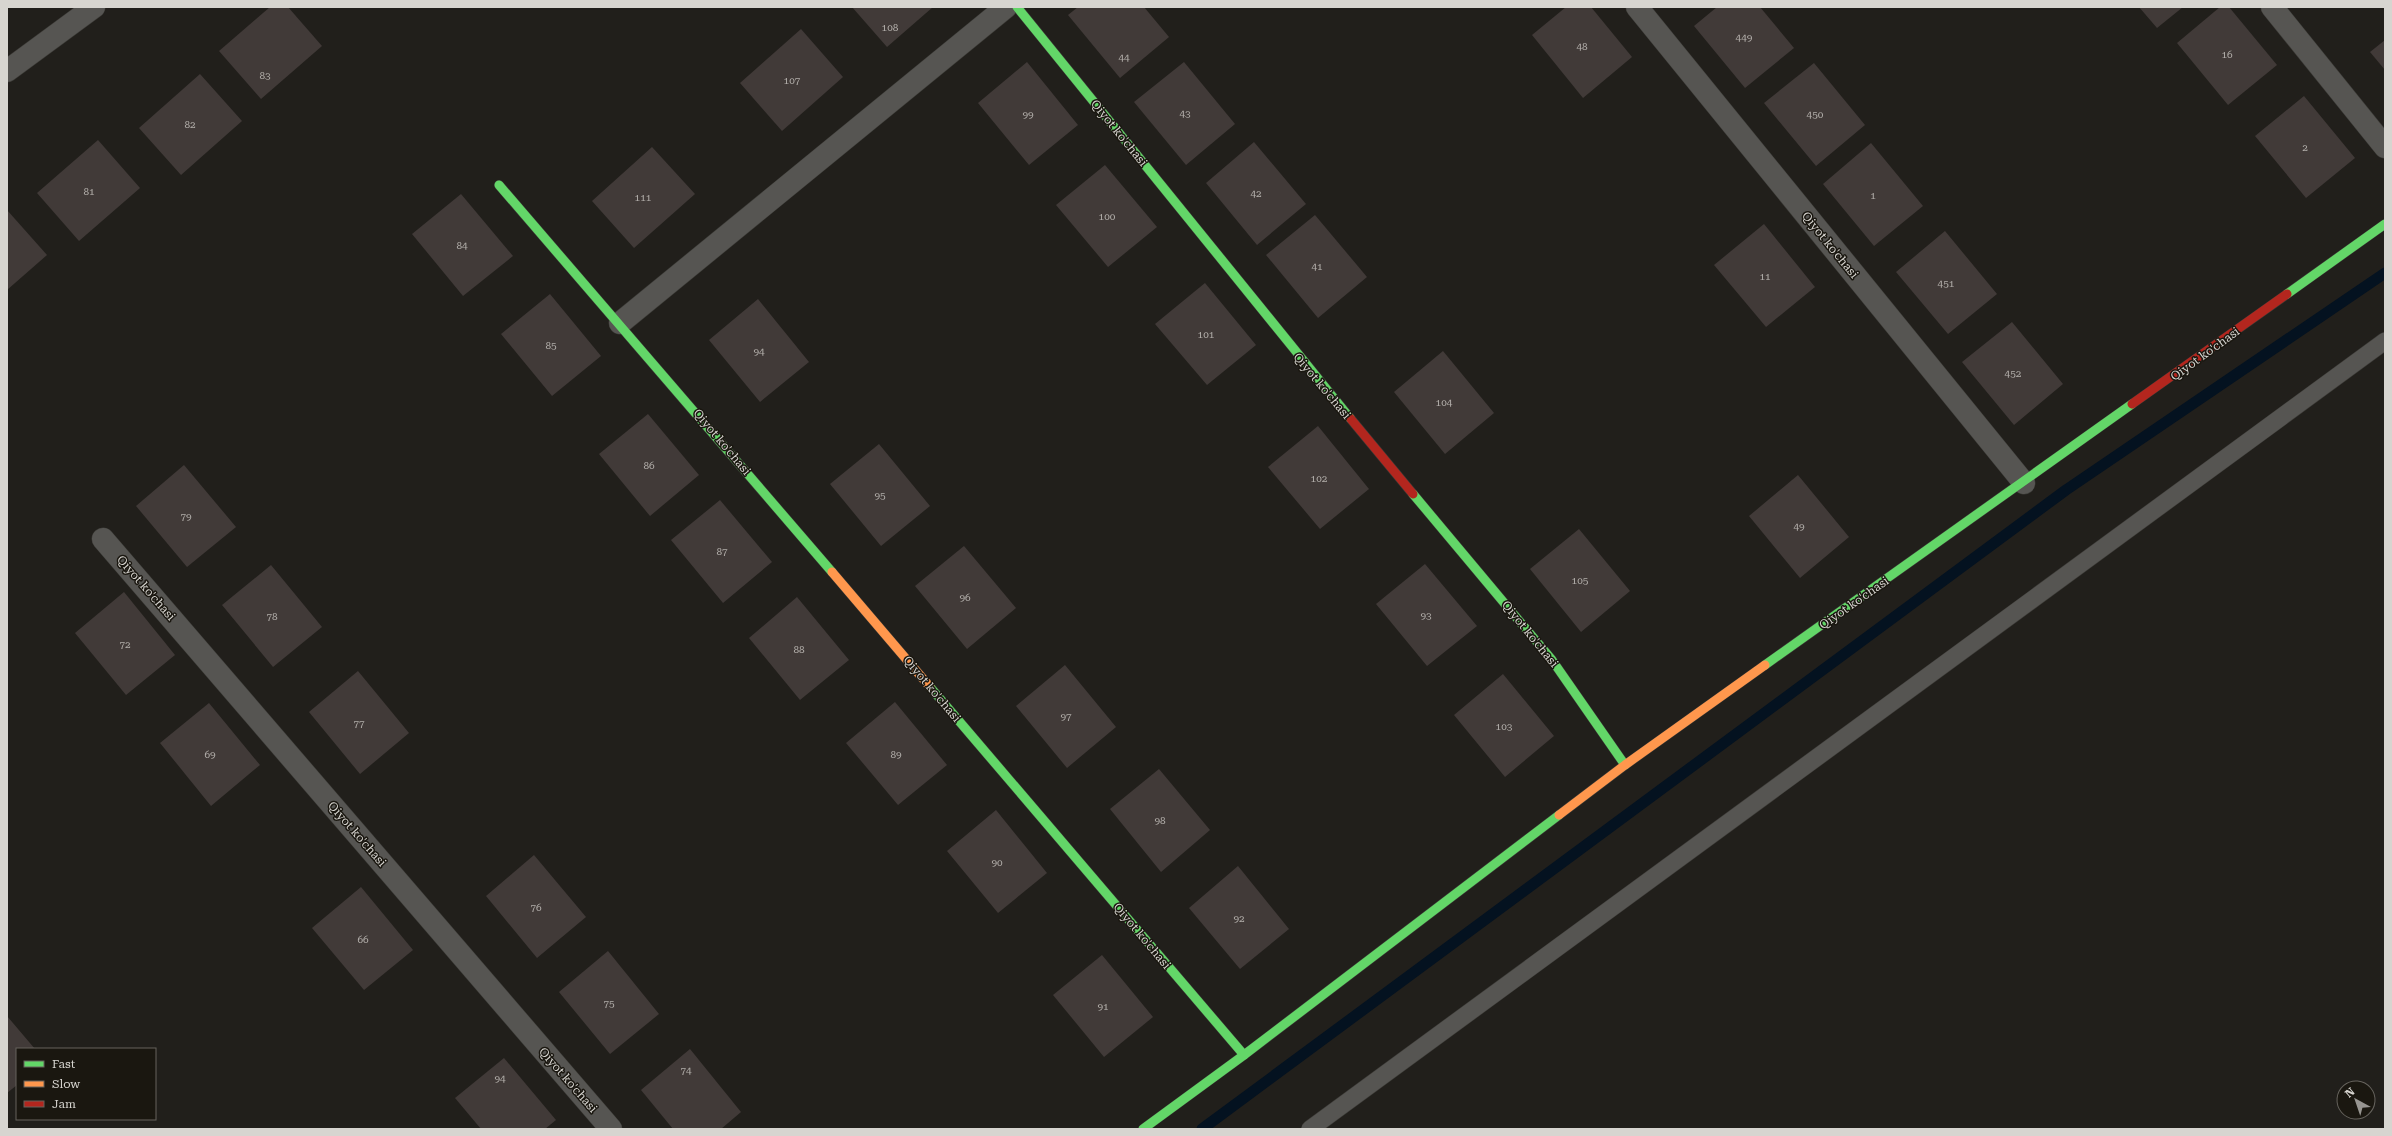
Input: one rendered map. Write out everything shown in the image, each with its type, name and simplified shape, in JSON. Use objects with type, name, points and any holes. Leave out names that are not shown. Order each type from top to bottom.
[{"type":"street","points":[[7,71],[94,7]]},
{"type":"street","points":[[620,323],[1006,7]]},
{"type":"street","name":"Qiyot ko'chasi","points":[[1017,7],[1315,377],[1552,660],[1625,765]]},
{"type":"street","name":"Qiyot ko'chasi","points":[[1637,7],[2024,483]]},
{"type":"street","points":[[2272,7],[2385,148]]},
{"type":"street","name":"Qiyot ko'chasi","points":[[499,185],[620,323],[1244,1055]]},
{"type":"street","name":"Qiyot ko'chasi","points":[[1143,1129],[1244,1055],[1625,765],[2024,483],[2385,224]]},
{"type":"street","name":"Qiyot ko'chasi","points":[[103,539],[611,1129]]},
{"type":"lane","points":[[1310,1129],[2385,341]]},
{"type":"building","points":[[270,7],[288,7],[322,46],[261,99],[219,51]]},
{"type":"building","points":[[852,7],[933,7],[887,47]]},
{"type":"building","points":[[1078,7],[1144,7],[1169,37],[1120,78],[1068,15]]},
{"type":"building","points":[[1566,7],[1591,7],[1632,57],[1583,98],[1532,35]]},
{"type":"building","points":[[1717,7],[1760,7],[1794,48],[1745,88],[1694,26]]},
{"type":"building","points":[[2139,7],[2183,7],[2157,28]]},
{"type":"building","points":[[2220,7],[2229,7],[2277,65],[2228,105],[2177,43]]},
{"type":"building","points":[[801,29],[843,77],[782,131],[740,83]]},
{"type":"building","points":[[2385,40],[2385,70],[2370,52]]},
{"type":"building","points":[[1027,62],[1078,125],[1029,165],[978,103]]},
{"type":"building","points":[[1184,62],[1235,124],[1186,165],[1134,102]]},
{"type":"building","points":[[1814,63],[1865,125],[1816,166],[1764,103]]},
{"type":"building","points":[[200,74],[242,121],[181,175],[139,128]]},
{"type":"building","points":[[2304,96],[2355,158],[2306,198],[2255,136]]},
{"type":"building","points":[[98,140],[140,188],[79,241],[37,193]]},
{"type":"building","points":[[1254,142],[1306,204],[1257,245],[1206,183]]},
{"type":"building","points":[[1871,143],[1923,206],[1874,246],[1823,184]]},
{"type":"building","points":[[652,147],[695,194],[634,248],[592,201]]},
{"type":"building","points":[[1105,165],[1157,227],[1108,267],[1056,205]]},
{"type":"building","points":[[461,194],[513,256],[463,296],[412,234]]},
{"type":"building","points":[[7,210],[47,255],[7,290]]},
{"type":"building","points":[[1315,215],[1367,277],[1318,318],[1266,255]]},
{"type":"building","points":[[1764,224],[1815,287],[1766,327],[1714,265]]},
{"type":"building","points":[[1945,231],[1997,294],[1948,334],[1896,272]]},
{"type":"building","points":[[1205,283],[1256,345],[1207,385],[1155,324]]},
{"type":"building","points":[[550,294],[601,356],[552,396],[501,334]]},
{"type":"building","points":[[758,299],[809,362],[760,402],[709,340]]},
{"type":"building","points":[[2012,322],[2063,384],[2014,425],[1962,362]]},
{"type":"building","points":[[1443,351],[1494,413],[1445,454],[1394,392]]},
{"type":"building","points":[[648,414],[699,475],[650,516],[599,454]]},
{"type":"building","points":[[1318,426],[1369,489],[1320,529],[1268,467]]},
{"type":"building","points":[[879,444],[930,506],[881,546],[830,484]]},
{"type":"building","points":[[184,465],[236,527],[187,567],[136,506]]},
{"type":"building","points":[[1798,475],[1849,537],[1800,578],[1749,516]]},
{"type":"building","points":[[720,500],[772,562],[723,603],[671,540]]},
{"type":"building","points":[[1579,529],[1630,591],[1581,632],[1530,569]]},
{"type":"building","points":[[964,546],[1016,608],[967,649],[915,586]]},
{"type":"building","points":[[1425,564],[1477,626],[1427,666],[1376,604]]},
{"type":"building","points":[[271,565],[322,627],[273,667],[222,605]]},
{"type":"building","points":[[124,592],[175,655],[126,695],[75,633]]},
{"type":"building","points":[[797,597],[849,660],[800,700],[749,638]]},
{"type":"building","points":[[1065,665],[1116,727],[1067,768],[1016,706]]},
{"type":"building","points":[[358,671],[409,733],[360,774],[309,712]]},
{"type":"building","points":[[1503,674],[1554,736],[1505,777],[1454,715]]},
{"type":"building","points":[[895,702],[947,765],[898,805],[846,743]]},
{"type":"building","points":[[209,703],[260,765],[211,806],[160,743]]},
{"type":"building","points":[[1159,769],[1210,830],[1161,872],[1110,809]]},
{"type":"building","points":[[996,810],[1047,873],[998,913],[947,851]]},
{"type":"building","points":[[534,855],[586,917],[537,958],[486,896]]},
{"type":"building","points":[[1238,866],[1289,929],[1240,969],[1189,908]]},
{"type":"building","points":[[361,887],[413,950],[364,990],[312,928]]},
{"type":"building","points":[[608,951],[659,1014],[610,1054],[559,992]]},
{"type":"building","points":[[1102,955],[1153,1017],[1104,1057],[1053,995]]},
{"type":"building","points":[[7,1016],[34,1048],[16,1048],[16,1086],[7,1093]]},
{"type":"building","points":[[690,1049],[741,1112],[721,1129],[673,1129],[641,1090]]},
{"type":"building","points":[[504,1058],[556,1120],[545,1129],[481,1129],[455,1098]]},
{"type":"waterway","points":[[1202,1129],[2066,490],[2385,273]]},
{"type":"traffic: fast","points":[[1017,7],[1350,418]]},
{"type":"traffic: fast","points":[[499,185],[832,572]]},
{"type":"traffic: fast","points":[[2287,294],[2385,224]]},
{"type":"traffic: fast","points":[[1765,665],[2132,404]]},
{"type":"traffic: fast","points":[[1413,494],[1552,660],[1625,765]]},
{"type":"traffic: fast","points":[[930,687],[1244,1055]]},
{"type":"traffic: fast","points":[[1143,1129],[1244,1055],[1559,815]]},
{"type":"traffic: slow","points":[[832,572],[930,687]]},
{"type":"traffic: slow","points":[[1559,815],[1625,765],[1765,665]]},
{"type":"traffic: jam","points":[[2132,404],[2287,294]]},
{"type":"traffic: jam","points":[[1350,418],[1413,494]]}]
